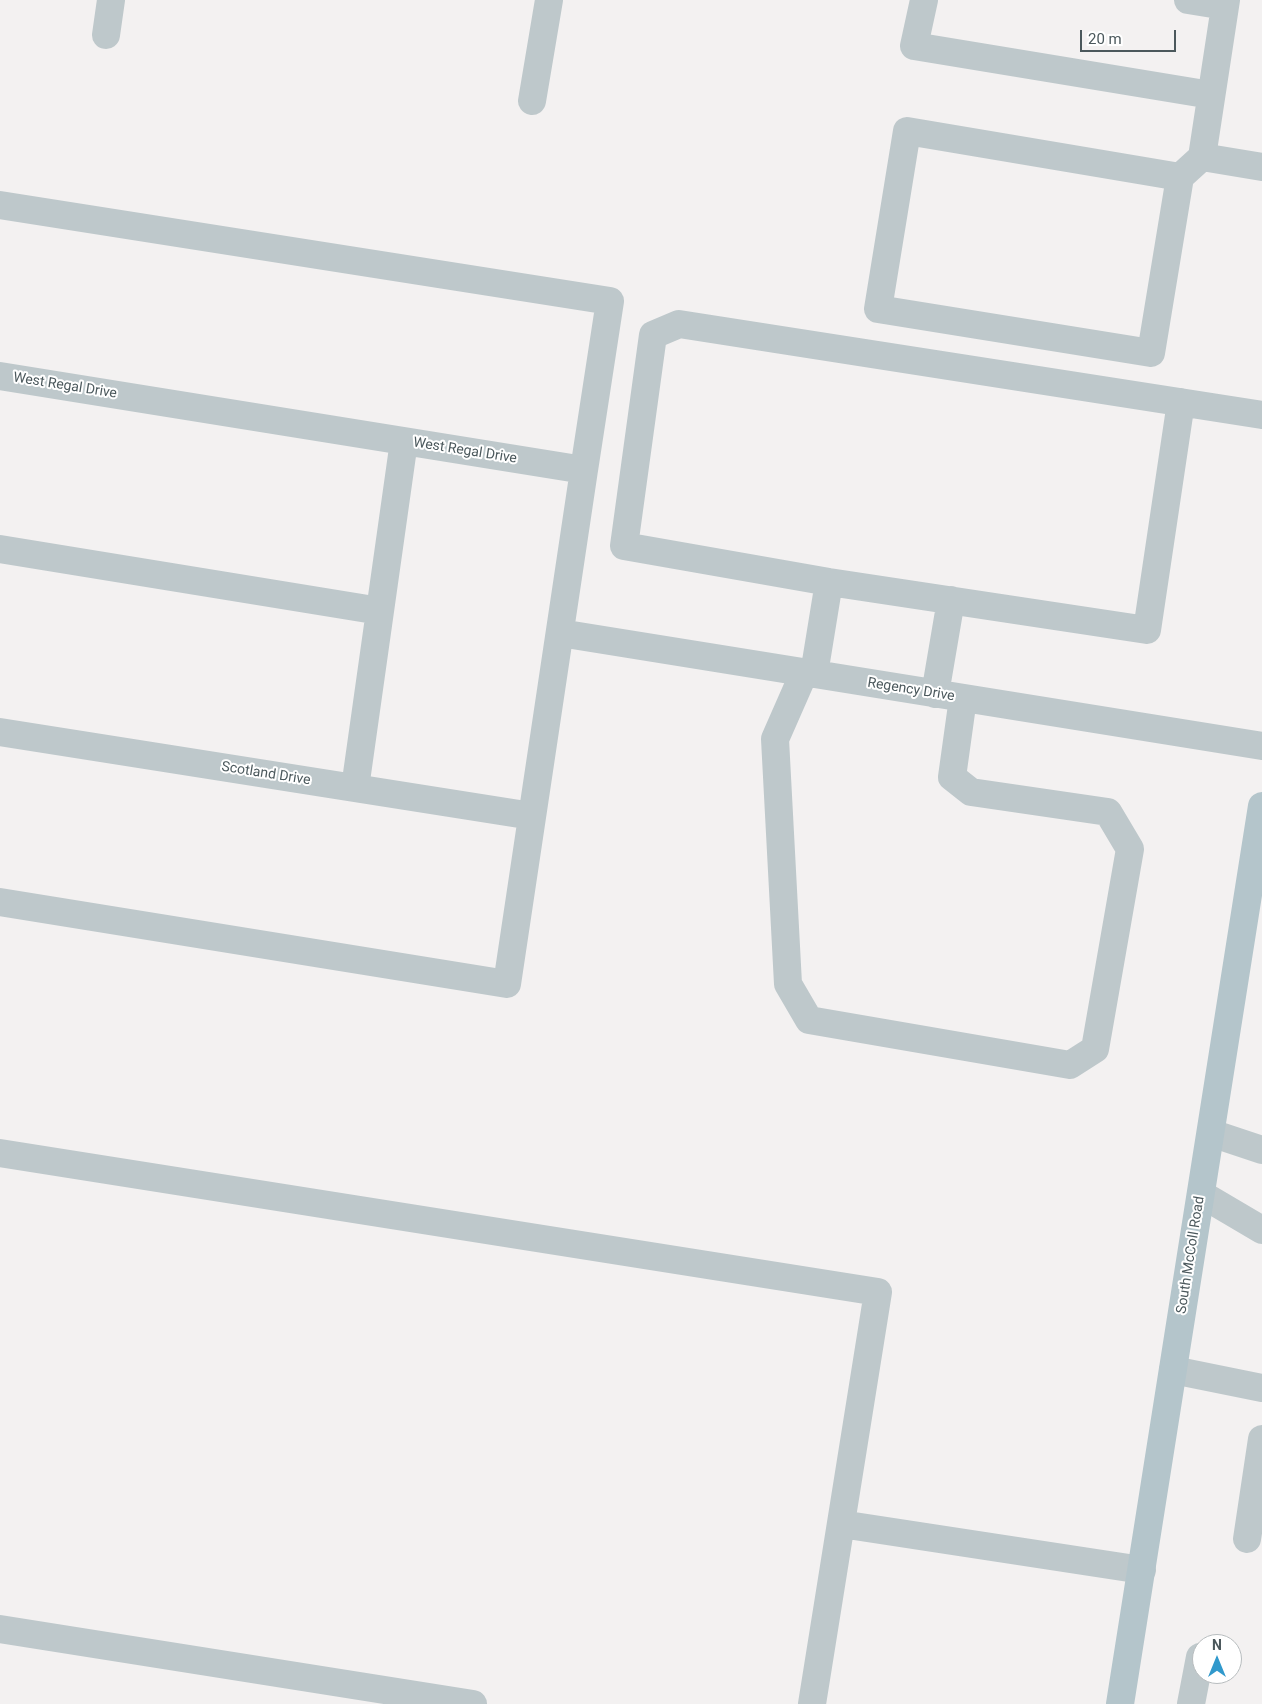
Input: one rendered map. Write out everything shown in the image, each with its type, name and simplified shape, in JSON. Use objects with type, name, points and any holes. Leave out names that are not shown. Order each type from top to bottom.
[{"type":"main road","name":"South McColl Road","points":[[1120,1704],[1211,1133],[1254,903],[1262,806]]},
{"type":"street","points":[[106,35],[111,0]]},
{"type":"street","points":[[532,100],[549,0]]},
{"type":"street","points":[[924,0],[914,46],[1211,95]]},
{"type":"street","points":[[1180,177],[907,130],[878,309],[1151,353],[1180,177],[1202,157],[1225,3],[1188,0]]},
{"type":"street","points":[[1202,157],[1262,167]]},
{"type":"street","points":[[0,205],[610,300],[507,984],[0,902]]},
{"type":"street","points":[[1181,402],[1147,630],[829,582],[624,546],[653,335],[679,324],[1262,414]]},
{"type":"street","name":"West Regal Drive","points":[[0,376],[584,470]]},
{"type":"street","points":[[355,788],[404,441]]},
{"type":"street","points":[[0,549],[380,611]]},
{"type":"street","points":[[829,582],[809,674],[775,739],[788,984],[808,1020],[1070,1065],[1095,1049],[1130,849],[1108,812],[971,792],[952,777],[963,698]]},
{"type":"street","points":[[935,694],[951,600]]},
{"type":"street","name":"Regency Drive","points":[[560,633],[1262,746]]},
{"type":"street","name":"Scotland Drive","points":[[0,732],[532,816]]},
{"type":"street","points":[[1211,1133],[1262,1150]]},
{"type":"street","points":[[0,1154],[878,1292],[812,1704]]},
{"type":"street","points":[[1201,1194],[1262,1230]]},
{"type":"street","points":[[1173,1370],[1262,1388]]},
{"type":"street","points":[[1247,1539],[1262,1439]]},
{"type":"street","points":[[841,1524],[1142,1570]]},
{"type":"street","points":[[0,1629],[473,1704]]},
{"type":"street","points":[[1191,1704],[1195,1684]]}]
